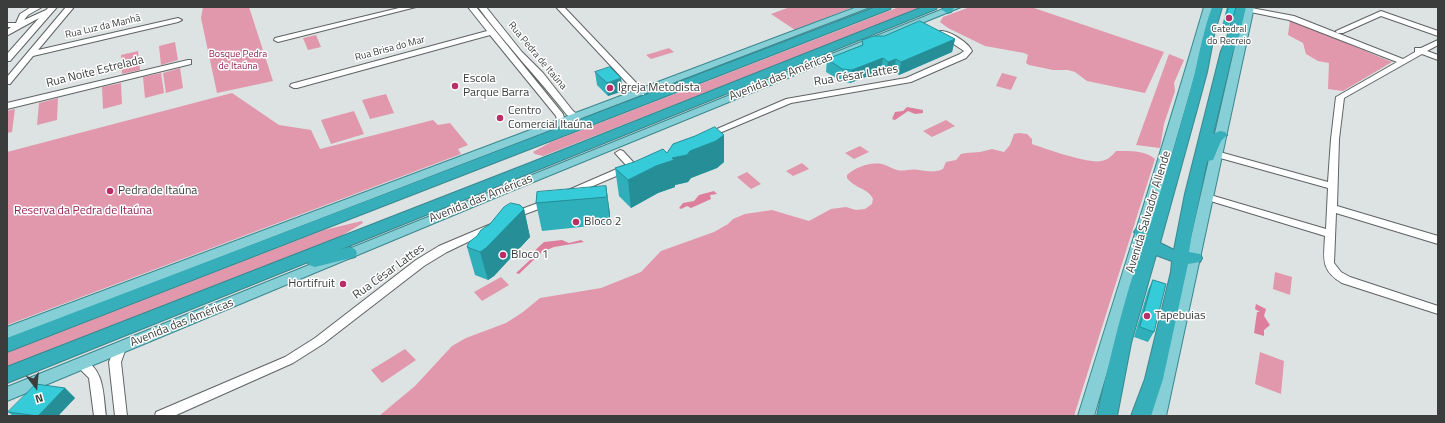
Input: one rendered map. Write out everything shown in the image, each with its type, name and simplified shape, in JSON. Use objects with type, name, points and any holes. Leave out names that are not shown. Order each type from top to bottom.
[{"type":"highway","points":[[7,345],[886,7]]},
{"type":"highway","name":"Avenida das Américas","points":[[7,375],[536,166],[932,7]]},
{"type":"highway","name":"Avenida Salvador Allende","points":[[1107,416],[1122,342],[1141,274],[1147,239],[1201,72],[1202,47],[1208,35],[1217,7]]},
{"type":"highway","points":[[1141,416],[1154,379],[1174,296],[1188,258],[1184,233],[1192,194],[1231,56],[1231,44],[1247,8]]},
{"type":"highway","points":[[795,42],[828,24],[834,19]]},
{"type":"highway","points":[[817,54],[871,40]]},
{"type":"highway","points":[[1202,47],[1217,47],[1231,56]]},
{"type":"highway","points":[[644,92],[732,66]]},
{"type":"highway","points":[[1180,110],[1186,105],[1197,75],[1201,72]]},
{"type":"highway","points":[[634,138],[688,105]]},
{"type":"highway","points":[[520,148],[523,144],[566,127],[583,115]]},
{"type":"highway","points":[[1192,194],[1196,190],[1215,140],[1220,135]]},
{"type":"highway","points":[[520,148],[526,159],[536,166],[546,169],[580,160]]},
{"type":"highway","points":[[470,158],[490,154],[501,155],[509,160],[517,173],[514,181],[500,191]]},
{"type":"highway","points":[[254,249],[271,240],[350,206],[367,196]]},
{"type":"highway","points":[[1147,239],[1164,254],[1188,258]]},
{"type":"highway","points":[[250,278],[271,274],[301,263],[307,263],[349,253]]},
{"type":"main road","points":[[7,333],[865,7]]},
{"type":"main road","name":"Avenida Salvador Allende","points":[[1086,416],[1147,239],[1180,110],[1202,47],[1209,7]]},
{"type":"main road","name":"Avenida das Américas","points":[[7,394],[500,191],[580,160],[951,8]]},
{"type":"main road","points":[[1158,416],[1188,258],[1207,197],[1220,135],[1231,56]]},
{"type":"street","points":[[19,25],[19,19],[22,15],[38,7]]},
{"type":"street","points":[[7,77],[66,7]]},
{"type":"street","points":[[7,82],[70,7]]},
{"type":"street","points":[[278,40],[412,7]]},
{"type":"street","name":"Rua Pedra de Itaúna","points":[[472,7],[560,116],[561,123]]},
{"type":"street","name":"Rua Pedra de Itaúna","points":[[482,7],[519,54],[540,75],[570,113],[583,115]]},
{"type":"street","points":[[489,7],[542,74],[546,83],[535,86]]},
{"type":"street","points":[[560,7],[644,92]]},
{"type":"street","points":[[1247,8],[1291,18],[1398,60]]},
{"type":"street","points":[[20,44],[7,31],[51,9]]},
{"type":"street","points":[[7,59],[51,9]]},
{"type":"street","points":[[1340,31],[1381,13],[1438,34]]},
{"type":"street","name":"Rua Luz da Manhã","points":[[32,54],[178,20]]},
{"type":"street","name":"Rua César Lattes","points":[[698,139],[789,101],[908,80],[963,56],[968,51],[964,44],[919,20]]},
{"type":"street","name":"Rua Brisa do Mar","points":[[294,86],[492,32]]},
{"type":"street","points":[[1417,50],[1438,34]]},
{"type":"street","points":[[1438,42],[1417,50],[1398,60],[1380,75],[1339,98],[1335,140],[1329,264],[1332,270],[1342,278],[1438,310]]},
{"type":"street","points":[[1417,50],[1438,58]]},
{"type":"street","name":"Rua Noite Estrelada","points":[[7,106],[188,62]]},
{"type":"street","points":[[529,79],[540,75]]},
{"type":"street","points":[[620,153],[632,166]]},
{"type":"street","points":[[1216,154],[1333,186]]},
{"type":"street","name":"Rua César Lattes","points":[[161,416],[289,360],[319,341],[420,263],[443,250],[502,222],[642,162]]},
{"type":"street","points":[[1207,197],[1331,234]]},
{"type":"street","points":[[1332,208],[1438,240]]},
{"type":"street","points":[[120,348],[115,362],[121,416]]},
{"type":"street","points":[[81,364],[92,372],[95,378],[100,416]]},
{"type":"green space","name":"Bosque Pedra de Itaúna","points":[[203,7],[249,7],[273,81],[217,93],[201,18]]},
{"type":"green space","points":[[790,7],[853,7],[795,30],[771,14]]},
{"type":"green space","points":[[899,7],[925,7],[543,156],[533,152],[551,142]]},
{"type":"green space","points":[[970,7],[1031,7],[1164,52],[1145,93],[1087,81],[1075,72],[1068,70],[1053,70],[1029,65],[1026,63],[1028,55],[1024,53],[985,46],[948,28],[940,22],[943,17]]},
{"type":"green space","points":[[1290,20],[1392,62],[1343,91],[1328,89],[1329,63],[1318,61],[1306,54],[1303,43],[1288,35]]},
{"type":"green space","points":[[316,35],[321,47],[308,50],[303,38]]},
{"type":"green space","points":[[175,42],[178,60],[161,65],[159,46]]},
{"type":"green space","points":[[669,48],[674,52],[651,59],[646,55]]},
{"type":"green space","points":[[138,51],[140,70],[122,74],[121,55]]},
{"type":"green space","points":[[1169,54],[1184,60],[1174,83],[1175,91],[1164,124],[1160,148],[1136,145]]},
{"type":"green space","points":[[180,68],[183,88],[166,93],[163,73]]},
{"type":"green space","points":[[161,73],[164,93],[145,98],[143,77]]},
{"type":"green space","points":[[1002,73],[1017,77],[1011,90],[996,86]]},
{"type":"green space","points":[[121,83],[122,104],[103,109],[102,87]]},
{"type":"green space","name":"Reserva da Pedra de Itaúna","points":[[232,93],[279,125],[311,130],[320,149],[433,120],[438,125],[450,123],[468,145],[458,149],[461,154],[7,325],[7,152]]},
{"type":"green space","points":[[386,94],[394,113],[370,119],[362,100]]},
{"type":"green space","points":[[58,98],[57,120],[37,125],[39,103]]},
{"type":"green space","points":[[15,109],[12,132],[7,133],[7,111]]},
{"type":"green space","points":[[354,111],[364,134],[331,144],[321,120]]},
{"type":"green space","points":[[946,120],[955,126],[932,137],[923,131]]},
{"type":"green space","points":[[1014,134],[1027,134],[1032,139],[1032,144],[1067,156],[1087,160],[1095,161],[1110,158],[1116,151],[1131,151],[1146,154],[1155,159],[1074,416],[379,416],[415,386],[452,346],[466,338],[506,323],[523,312],[540,298],[601,288],[641,272],[661,251],[714,232],[728,224],[733,219],[745,214],[772,210],[809,221],[831,209],[846,207],[856,210],[865,209],[872,204],[873,199],[871,195],[853,184],[847,178],[847,175],[859,167],[868,164],[877,164],[900,170],[913,169],[937,171],[943,169],[946,162],[956,160],[961,154],[992,149],[1004,152],[1010,145]]},
{"type":"green space","points":[[860,146],[869,152],[854,159],[845,153]]},
{"type":"green space","points":[[802,163],[809,169],[793,176],[786,171]]},
{"type":"green space","points":[[747,172],[761,184],[751,189],[737,177]]},
{"type":"green space","points":[[362,221],[363,223],[331,242],[7,370],[7,353],[324,230]]},
{"type":"green space","points":[[1275,272],[1292,277],[1290,295],[1273,289]]},
{"type":"green space","points":[[501,277],[509,285],[482,301],[474,292]]},
{"type":"green space","points":[[405,349],[416,360],[382,383],[371,370]]},
{"type":"green space","points":[[1260,352],[1284,361],[1281,394],[1255,384]]},
{"type":"shaded area","points":[[907,107],[923,110],[923,113],[915,114],[908,111],[895,120],[892,119],[895,112],[903,111]]},
{"type":"shaded area","points":[[714,191],[717,194],[710,195],[711,199],[691,208],[687,206],[681,209],[679,208],[683,203],[694,201],[699,195]]},
{"type":"shaded area","points":[[562,240],[569,243],[581,240],[584,242],[554,247],[542,252],[519,274],[516,273],[530,260],[529,256],[544,242]]},
{"type":"shaded area","points":[[1256,304],[1266,309],[1264,316],[1270,325],[1264,330],[1264,336],[1254,333],[1257,312],[1260,312],[1255,309]]},
{"type":"building","points":[[1229,7],[1236,7],[1233,18],[1226,16]]},
{"type":"building","points":[[920,21],[955,39],[901,62],[896,59],[888,62],[883,58],[852,70],[842,69],[827,59],[863,45],[862,40],[874,36],[884,36]]},
{"type":"building","points":[[610,67],[621,78],[607,83],[595,72]]},
{"type":"building","points":[[715,127],[724,135],[716,141],[690,151],[687,155],[672,158],[674,160],[656,166],[628,180],[615,168],[634,162],[663,149],[667,153],[673,144]]},
{"type":"building","points":[[606,186],[607,197],[536,203],[537,192]]},
{"type":"building","points":[[511,203],[520,205],[524,209],[486,248],[480,252],[467,247],[469,242],[477,236],[481,230],[490,224],[504,207]]},
{"type":"building","points":[[1153,280],[1166,284],[1154,332],[1140,327]]},
{"type":"building","points":[[36,384],[65,388],[38,416],[8,412]]},
{"type":"place","name":"Catedral do Recreio","points":[[1229,18]]},
{"type":"place","name":"Escola Parque Barra","points":[[455,86]]},
{"type":"place","name":"Igreja Metodista","points":[[610,88]]},
{"type":"place","name":"Centro Comercial Itaúna","points":[[500,118]]},
{"type":"place","name":"Pedra de Itaúna","points":[[110,191]]},
{"type":"place","name":"Bloco 2","points":[[576,222]]},
{"type":"place","name":"Bloco 1","points":[[503,255]]},
{"type":"place","name":"Hortifruit","points":[[343,284]]},
{"type":"place","name":"Tapebuias","points":[[1147,316]]}]
